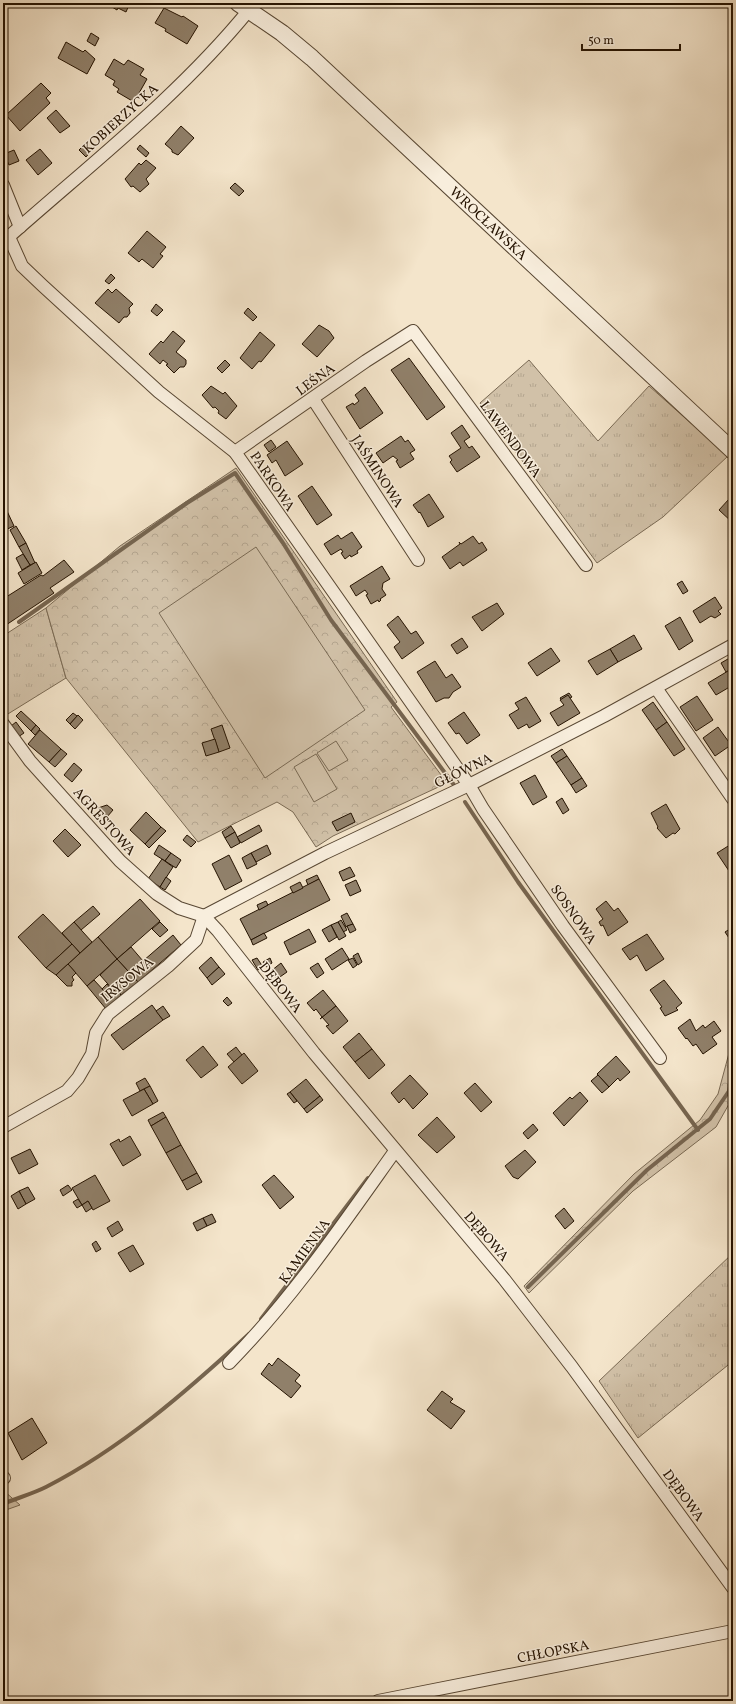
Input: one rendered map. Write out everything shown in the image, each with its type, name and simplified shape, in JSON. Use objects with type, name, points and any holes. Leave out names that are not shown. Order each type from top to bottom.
[{"type":"street","name":"KOBIERZYCKA","points":[[6,239],[138,124],[222,44],[244,7]]},
{"type":"street","name":"WROCŁAWSKA","points":[[244,7],[282,33],[312,58],[733,451]]},
{"type":"street","points":[[3,185],[20,226]]},
{"type":"street","name":"PARKOWA","points":[[6,239],[22,266],[43,286],[158,392],[235,452],[469,785]]},
{"type":"street","name":"LEŚNA","points":[[235,452],[366,361],[413,331]]},
{"type":"street","name":"LAWENDOWA","points":[[413,331],[586,565]]},
{"type":"street","name":"JAŚMINOWA","points":[[313,399],[418,560]]},
{"type":"street","name":"GŁÓWNA","points":[[204,916],[325,853],[469,785],[656,688],[733,645]]},
{"type":"street","points":[[656,688],[733,799]]},
{"type":"street","name":"AGRESTOWA","points":[[3,724],[30,761],[120,861],[157,894],[179,908],[204,916]]},
{"type":"street","name":"SOSNOWA","points":[[469,785],[483,809],[563,926],[660,1058]]},
{"type":"street","name":"IRYSOWA","points":[[3,1127],[66,1091],[78,1078],[92,1054],[96,1033],[108,1014],[168,966],[196,940],[204,916]]},
{"type":"street","name":"DĘBOWA","points":[[204,916],[218,931],[314,1053],[504,1279],[567,1361],[733,1588]]},
{"type":"street","name":"KAMIENNA","points":[[229,1363],[260,1332],[288,1298],[395,1151]]},
{"type":"street","name":"CHŁOPSKA","points":[[378,1701],[733,1632]]},
{"type":"green space","points":[[529,360],[598,441],[649,386],[728,456],[663,517],[597,563],[480,403]]},
{"type":"green space","points":[[236,468],[397,702],[391,707],[447,783],[333,836],[316,847],[293,812],[277,802],[198,842],[66,678],[46,608],[120,546]]},
{"type":"green space","points":[[256,547],[365,710],[265,778],[159,613]]},
{"type":"green space","points":[[46,608],[66,678],[3,717],[3,636]]},
{"type":"green space","points":[[336,741],[348,760],[329,771],[317,753]]},
{"type":"green space","points":[[316,754],[337,789],[314,802],[294,767]]},
{"type":"green space","points":[[732,1042],[733,1097],[716,1127],[633,1191],[529,1293],[524,1286],[634,1174],[700,1120],[718,1094]]},
{"type":"green space","points":[[733,1253],[733,1361],[638,1438],[599,1381]]},
{"type":"green space","points":[[3,1490],[20,1505],[3,1511]]},
{"type":"building","points":[[110,3],[133,3],[131,6],[129,5],[126,12],[118,8],[117,10],[112,7],[113,5]]},
{"type":"building","points":[[164,8],[182,17],[183,16],[198,26],[187,44],[165,31],[166,29],[155,23]]},
{"type":"building","points":[[91,33],[99,38],[95,46],[87,41]]},
{"type":"building","points":[[66,42],[83,52],[85,50],[95,59],[87,74],[58,58]]},
{"type":"building","points":[[114,59],[124,65],[128,60],[144,69],[140,75],[147,79],[134,102],[117,92],[119,89],[113,85],[115,81],[105,75]]},
{"type":"building","points":[[41,83],[51,93],[46,98],[50,103],[20,131],[6,115]]},
{"type":"building","points":[[56,110],[70,126],[60,133],[47,118]]},
{"type":"building","points":[[181,126],[194,138],[178,155],[172,152],[172,150],[165,144]]},
{"type":"building","points":[[84,145],[91,151],[86,157],[79,150]]},
{"type":"building","points":[[140,145],[149,153],[146,157],[137,149]]},
{"type":"building","points":[[40,149],[52,163],[38,175],[26,160]]},
{"type":"building","points":[[14,150],[19,161],[9,165],[4,154]]},
{"type":"building","points":[[146,160],[156,168],[146,179],[149,184],[140,192],[133,186],[131,187],[125,179],[139,163],[141,165]]},
{"type":"building","points":[[235,183],[244,191],[239,196],[230,188]]},
{"type":"building","points":[[147,231],[166,247],[160,254],[163,256],[153,268],[142,259],[139,262],[128,253]]},
{"type":"building","points":[[111,274],[115,278],[109,284],[105,281]]},
{"type":"building","points":[[108,289],[112,293],[116,289],[133,304],[129,308],[130,313],[119,323],[95,303]]},
{"type":"building","points":[[156,304],[163,310],[157,316],[151,311]]},
{"type":"building","points":[[248,308],[257,317],[253,321],[244,313]]},
{"type":"building","points":[[319,325],[329,331],[334,338],[317,357],[302,344]]},
{"type":"building","points":[[173,331],[185,341],[176,352],[186,360],[184,367],[180,367],[174,373],[166,365],[168,364],[163,360],[160,364],[149,354],[161,341],[163,343]]},
{"type":"building","points":[[260,332],[275,345],[261,362],[259,361],[252,369],[240,358]]},
{"type":"building","points":[[409,358],[445,407],[427,420],[391,370]]},
{"type":"building","points":[[225,360],[230,365],[222,373],[217,368]]},
{"type":"building","points":[[211,386],[223,394],[225,392],[237,406],[226,419],[218,413],[219,411],[215,407],[213,408],[202,395]]},
{"type":"building","points":[[365,387],[383,413],[360,429],[346,407],[353,403],[354,405],[359,401],[355,395]]},
{"type":"building","points":[[462,425],[470,437],[464,441],[469,448],[472,446],[480,457],[457,472],[450,462],[452,460],[449,456],[461,448],[451,433]]},
{"type":"building","points":[[401,436],[405,442],[408,440],[415,450],[410,453],[414,459],[400,468],[396,461],[398,460],[393,456],[383,463],[376,453]]},
{"type":"building","points":[[271,440],[276,447],[269,452],[264,445]]},
{"type":"building","points":[[287,441],[303,464],[285,476],[276,460],[272,463],[267,455]]},
{"type":"building","points":[[312,486],[332,515],[317,525],[298,496]]},
{"type":"building","points":[[429,494],[444,517],[428,527],[420,512],[419,513],[413,505]]},
{"type":"building","points":[[729,499],[733,502],[733,523],[719,510]]},
{"type":"building","points":[[7,511],[14,526],[3,531],[3,513]]},
{"type":"building","points":[[16,526],[26,543],[19,547],[10,530]]},
{"type":"building","points":[[352,532],[362,547],[357,551],[358,553],[351,557],[350,555],[345,559],[341,553],[343,552],[341,549],[331,555],[324,544],[338,535],[341,539]]},
{"type":"building","points":[[473,536],[479,544],[482,542],[487,550],[463,566],[460,562],[450,569],[442,557],[460,544],[459,542],[461,544]]},
{"type":"building","points":[[26,543],[35,563],[30,565],[19,547]]},
{"type":"building","points":[[23,554],[30,565],[22,570],[16,558]]},
{"type":"building","points":[[64,560],[74,572],[50,588],[54,593],[3,627],[3,599],[41,575],[43,576]]},
{"type":"building","points":[[36,562],[42,573],[24,584],[18,573]]},
{"type":"building","points":[[382,566],[390,579],[383,583],[382,589],[386,595],[380,599],[381,600],[379,602],[378,600],[371,604],[365,590],[356,596],[350,586]]},
{"type":"building","points":[[682,581],[688,591],[683,594],[677,584]]},
{"type":"building","points":[[715,597],[722,608],[718,611],[721,614],[715,618],[711,616],[700,623],[693,611]]},
{"type":"building","points":[[497,603],[504,614],[482,631],[472,617]]},
{"type":"building","points":[[398,616],[411,634],[416,631],[424,643],[402,659],[394,647],[400,642],[387,625]]},
{"type":"building","points":[[680,617],[693,641],[679,650],[665,626]]},
{"type":"building","points":[[634,635],[642,649],[618,662],[610,649]]},
{"type":"building","points":[[462,638],[468,647],[457,654],[451,645]]},
{"type":"building","points":[[551,648],[560,661],[537,676],[528,663]]},
{"type":"building","points":[[610,649],[618,662],[597,675],[588,661]]},
{"type":"building","points":[[733,656],[733,668],[726,672],[721,663]]},
{"type":"building","points":[[435,661],[446,678],[452,674],[461,687],[453,692],[449,698],[444,698],[436,702],[417,672]]},
{"type":"building","points":[[733,668],[733,685],[716,695],[708,683]]},
{"type":"building","points":[[569,693],[572,697],[563,702],[560,698]]},
{"type":"building","points":[[568,695],[580,713],[558,726],[550,713],[564,705],[560,700]]},
{"type":"building","points":[[697,696],[713,720],[696,731],[680,707]]},
{"type":"building","points":[[526,697],[541,721],[529,728],[527,724],[518,729],[509,715],[519,709],[515,703]]},
{"type":"building","points":[[653,702],[667,722],[656,730],[642,710]]},
{"type":"building","points":[[21,711],[36,725],[31,731],[16,716]]},
{"type":"building","points":[[464,712],[480,735],[467,744],[459,733],[456,734],[448,723]]},
{"type":"building","points":[[73,713],[77,716],[70,724],[66,720]]},
{"type":"building","points":[[78,715],[83,720],[75,729],[70,724]]},
{"type":"building","points":[[16,722],[24,733],[18,737],[11,726]]},
{"type":"building","points":[[667,722],[685,749],[674,756],[656,730]]},
{"type":"building","points":[[36,725],[40,729],[35,735],[31,731]]},
{"type":"building","points":[[222,725],[230,748],[219,752],[211,729]]},
{"type":"building","points":[[718,727],[731,745],[715,756],[703,738]]},
{"type":"building","points":[[40,730],[61,749],[49,762],[28,744]]},
{"type":"building","points":[[215,739],[219,752],[206,756],[202,743]]},
{"type":"building","points":[[61,749],[67,754],[55,767],[49,762]]},
{"type":"building","points":[[562,749],[567,756],[556,763],[551,756]]},
{"type":"building","points":[[567,756],[582,778],[571,785],[556,763]]},
{"type":"building","points":[[74,763],[82,770],[72,782],[64,775]]},
{"type":"building","points":[[535,775],[547,797],[533,805],[520,783]]},
{"type":"building","points":[[582,778],[587,786],[576,793],[571,785]]},
{"type":"building","points":[[562,798],[569,810],[563,814],[556,802]]},
{"type":"building","points":[[666,804],[680,829],[675,834],[673,833],[666,838],[657,828],[658,827],[651,813]]},
{"type":"building","points":[[107,805],[113,810],[107,817],[98,808]]},
{"type":"building","points":[[146,812],[161,827],[145,844],[130,830]]},
{"type":"building","points":[[351,813],[355,822],[337,831],[332,822]]},
{"type":"building","points":[[259,825],[262,831],[241,843],[237,837]]},
{"type":"building","points":[[231,826],[235,832],[225,838],[222,832]]},
{"type":"building","points":[[161,827],[166,831],[149,848],[145,844]]},
{"type":"building","points":[[65,829],[81,845],[68,857],[53,841]]},
{"type":"building","points":[[235,832],[240,843],[231,848],[225,838]]},
{"type":"building","points":[[187,835],[196,842],[191,847],[183,840]]},
{"type":"building","points":[[733,843],[733,877],[717,853]]},
{"type":"building","points":[[159,845],[171,853],[165,861],[154,854]]},
{"type":"building","points":[[267,845],[271,854],[256,862],[251,853]]},
{"type":"building","points":[[171,853],[181,860],[176,868],[165,861]]},
{"type":"building","points":[[251,853],[257,864],[247,869],[242,858]]},
{"type":"building","points":[[229,855],[242,881],[225,890],[212,864]]},
{"type":"building","points":[[162,859],[173,867],[160,887],[148,879]]},
{"type":"building","points":[[350,867],[355,876],[343,881],[339,872]]},
{"type":"building","points":[[317,875],[319,879],[308,885],[306,880]]},
{"type":"building","points":[[166,877],[171,881],[165,890],[160,887]]},
{"type":"building","points":[[319,879],[330,900],[251,940],[240,919]]},
{"type":"building","points":[[356,880],[361,891],[350,896],[345,885]]},
{"type":"building","points":[[300,882],[303,888],[293,893],[290,887]]},
{"type":"building","points":[[140,899],[160,921],[117,959],[98,937]]},
{"type":"building","points":[[266,901],[268,905],[259,910],[257,905]]},
{"type":"building","points":[[606,901],[614,911],[618,908],[628,922],[608,936],[603,925],[601,926],[599,922],[603,919],[596,909]]},
{"type":"building","points":[[93,906],[100,914],[81,930],[74,922]]},
{"type":"building","points":[[347,913],[353,924],[346,927],[341,916]]},
{"type":"building","points":[[43,914],[72,944],[46,968],[18,937]]},
{"type":"building","points":[[341,920],[347,930],[343,932],[338,922]]},
{"type":"building","points":[[74,922],[92,942],[80,953],[62,933]]},
{"type":"building","points":[[160,922],[168,930],[160,937],[152,929]]},
{"type":"building","points":[[338,922],[346,936],[339,940],[331,925]]},
{"type":"building","points":[[353,924],[356,930],[350,933],[347,926]]},
{"type":"building","points":[[331,925],[337,937],[329,942],[322,930]]},
{"type":"building","points":[[733,927],[733,944],[725,932]]},
{"type":"building","points":[[309,929],[316,942],[290,955],[284,942]]},
{"type":"building","points":[[264,933],[267,938],[253,945],[251,940]]},
{"type":"building","points":[[647,934],[664,959],[646,971],[637,955],[630,960],[622,949]]},
{"type":"building","points":[[173,935],[181,945],[138,982],[117,959],[131,947],[143,961]]},
{"type":"building","points":[[98,937],[117,959],[87,986],[68,964]]},
{"type":"building","points":[[72,944],[80,953],[56,975],[46,968]]},
{"type":"building","points":[[342,948],[349,959],[332,970],[325,959]]},
{"type":"building","points":[[358,953],[362,962],[358,965],[353,956]]},
{"type":"building","points":[[211,957],[219,967],[207,978],[199,968]]},
{"type":"building","points":[[257,958],[263,967],[258,970],[252,960]]},
{"type":"building","points":[[270,958],[272,963],[266,967],[263,962]]},
{"type":"building","points":[[353,958],[357,965],[353,968],[348,960]]},
{"type":"building","points":[[117,959],[138,982],[121,995],[116,989],[114,991],[100,975]]},
{"type":"building","points":[[281,963],[287,972],[277,979],[271,971]]},
{"type":"building","points":[[318,963],[324,973],[317,978],[310,968]]},
{"type":"building","points":[[68,964],[76,973],[72,977],[74,980],[72,982],[72,986],[67,986],[56,975]]},
{"type":"building","points":[[219,967],[225,974],[212,985],[207,978]]},
{"type":"building","points":[[94,980],[106,993],[111,989],[114,991],[116,989],[121,995],[106,1009],[87,986]]},
{"type":"building","points":[[664,980],[682,1003],[676,1008],[678,1010],[665,1016],[660,1008],[662,1007],[650,990]]},
{"type":"building","points":[[107,984],[111,989],[106,993],[102,989]]},
{"type":"building","points":[[323,990],[336,1006],[320,1019],[322,1017],[316,1009],[314,1011],[307,1003]]},
{"type":"building","points":[[227,997],[232,1003],[228,1006],[223,1001]]},
{"type":"building","points":[[152,1005],[163,1020],[123,1050],[111,1035]]},
{"type":"building","points":[[163,1006],[170,1016],[163,1020],[156,1011]]},
{"type":"building","points":[[336,1006],[348,1021],[333,1034],[326,1026],[329,1025],[322,1017]]},
{"type":"building","points":[[690,1019],[696,1031],[703,1025],[705,1028],[714,1021],[721,1031],[712,1037],[717,1044],[703,1054],[696,1044],[693,1046],[678,1028]]},
{"type":"building","points":[[359,1033],[372,1049],[355,1062],[343,1047]]},
{"type":"building","points":[[203,1046],[218,1065],[201,1078],[186,1060]]},
{"type":"building","points":[[236,1047],[242,1055],[234,1062],[227,1054]]},
{"type":"building","points":[[372,1049],[385,1065],[369,1079],[355,1062]]},
{"type":"building","points":[[244,1053],[258,1071],[242,1084],[228,1067]]},
{"type":"building","points":[[616,1056],[630,1072],[620,1081],[618,1078],[609,1087],[597,1074]]},
{"type":"building","points":[[410,1075],[428,1094],[413,1109],[404,1098],[399,1103],[391,1093]]},
{"type":"building","points":[[598,1075],[609,1087],[602,1093],[591,1081]]},
{"type":"building","points":[[145,1078],[150,1086],[140,1091],[136,1083]]},
{"type":"building","points":[[306,1079],[320,1096],[304,1109],[290,1092]]},
{"type":"building","points":[[475,1083],[492,1102],[481,1112],[464,1093]]},
{"type":"building","points":[[150,1086],[158,1101],[153,1104],[144,1089]]},
{"type":"building","points":[[144,1089],[153,1104],[132,1116],[123,1100]]},
{"type":"building","points":[[290,1092],[297,1101],[294,1103],[287,1094]]},
{"type":"building","points":[[580,1092],[588,1101],[564,1126],[553,1113],[570,1097],[572,1099]]},
{"type":"building","points":[[320,1096],[323,1100],[307,1113],[304,1109]]},
{"type":"building","points":[[163,1112],[166,1117],[151,1126],[148,1120]]},
{"type":"building","points":[[166,1117],[181,1145],[166,1153],[151,1126]]},
{"type":"building","points":[[437,1117],[455,1137],[437,1153],[418,1135]]},
{"type":"building","points":[[533,1124],[538,1130],[528,1139],[523,1133]]},
{"type":"building","points":[[130,1136],[141,1155],[123,1166],[110,1144],[119,1139],[120,1142]]},
{"type":"building","points":[[181,1145],[197,1173],[182,1181],[166,1153]]},
{"type":"building","points":[[30,1149],[38,1164],[19,1174],[11,1158]]},
{"type":"building","points":[[525,1150],[536,1162],[518,1179],[513,1177],[505,1166]]},
{"type":"building","points":[[197,1173],[202,1182],[187,1190],[182,1181]]},
{"type":"building","points":[[95,1175],[110,1201],[93,1210],[88,1201],[82,1205],[72,1188]]},
{"type":"building","points":[[274,1175],[294,1197],[280,1209],[262,1185]]},
{"type":"building","points":[[68,1185],[72,1190],[63,1196],[60,1190]]},
{"type":"building","points":[[28,1187],[35,1199],[26,1204],[19,1191]]},
{"type":"building","points":[[19,1191],[26,1204],[18,1209],[11,1196]]},
{"type":"building","points":[[78,1199],[82,1205],[77,1208],[73,1202]]},
{"type":"building","points":[[88,1201],[92,1208],[86,1212],[82,1205]]},
{"type":"building","points":[[564,1208],[574,1221],[565,1229],[555,1216]]},
{"type":"building","points":[[212,1214],[216,1222],[207,1226],[203,1218]]},
{"type":"building","points":[[203,1218],[207,1226],[197,1231],[193,1223]]},
{"type":"building","points":[[118,1221],[123,1230],[112,1237],[107,1228]]},
{"type":"building","points":[[96,1241],[101,1249],[96,1252],[92,1244]]},
{"type":"building","points":[[133,1245],[144,1264],[130,1272],[118,1253]]},
{"type":"building","points":[[278,1358],[300,1375],[295,1381],[301,1386],[291,1398],[261,1374],[269,1363],[272,1366]]},
{"type":"building","points":[[442,1391],[453,1399],[450,1402],[465,1411],[451,1429],[427,1410]]},
{"type":"building","points":[[32,1418],[47,1443],[22,1460],[8,1433]]},
{"type":"waterway","points":[[19,622],[187,503],[235,473],[283,543],[331,620],[454,785]]},
{"type":"waterway","points":[[465,802],[518,882],[698,1130]]},
{"type":"waterway","points":[[528,1287],[647,1170],[710,1119],[729,1091],[733,1056]]},
{"type":"waterway","points":[[261,1319],[368,1178]]},
{"type":"waterway","points":[[3,1504],[46,1487],[101,1455],[178,1397],[249,1334]]}]
